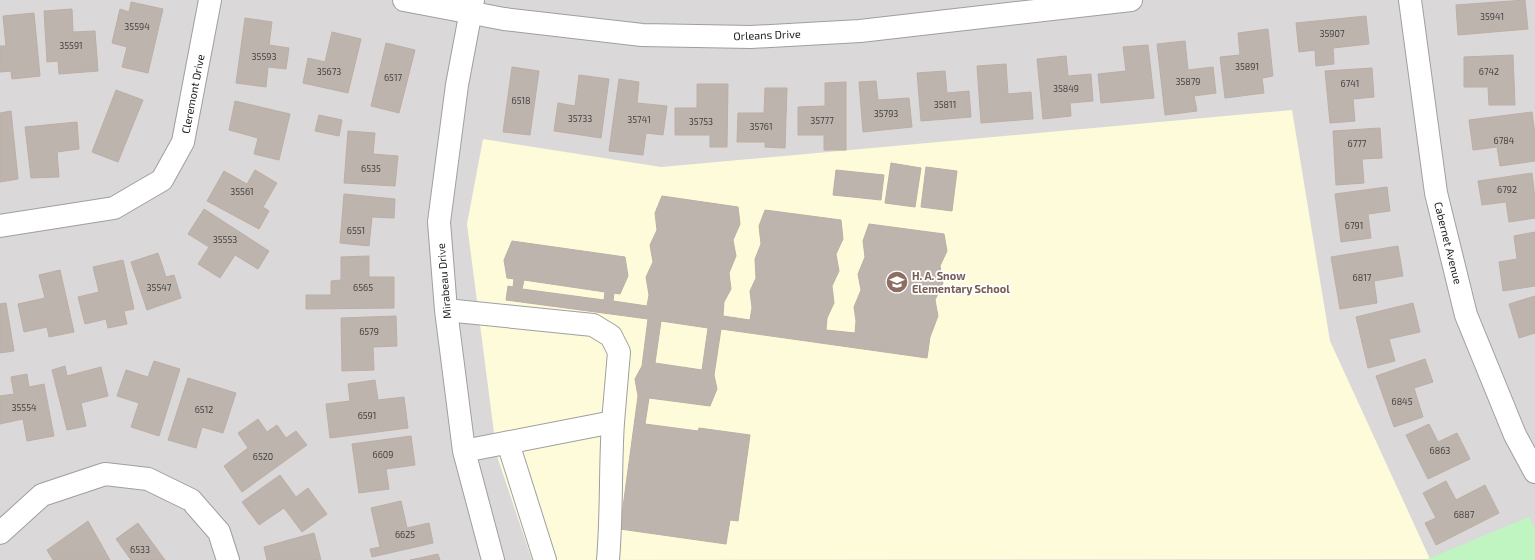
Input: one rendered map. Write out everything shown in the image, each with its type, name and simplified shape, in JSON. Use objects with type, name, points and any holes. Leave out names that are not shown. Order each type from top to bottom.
[{"type":"street","name":"Cleremont Drive","points":[[0,226],[114,208],[162,180],[183,142],[210,0]]},
{"type":"street","name":"Orleans Drive","points":[[404,0],[472,6],[504,19],[642,35],[751,37],[860,31],[1131,0]]},
{"type":"street","name":"Cabernet Avenue","points":[[1410,0],[1436,193],[1466,315],[1515,435],[1535,472]]},
{"type":"street","name":"Mirabeau Drive","points":[[472,6],[457,85],[439,222],[446,310],[464,451],[493,560]]},
{"type":"street","points":[[446,310],[593,325],[612,336],[619,352],[610,475],[611,519],[608,560]]},
{"type":"street","points":[[464,451],[613,422]]},
{"type":"street","points":[[508,442],[545,560]]},
{"type":"street","points":[[0,533],[42,495],[105,474],[148,479],[191,500],[219,532],[228,560]]},
{"type":"shaded area","points":[[0,0],[1535,0],[1535,560],[0,560]]},
{"type":"shaded area","name":"H. A. Snow Elementary School","points":[[1292,110],[1330,341],[1430,559],[532,560],[497,456],[467,224],[483,139],[661,167]]},
{"type":"green space","points":[[1529,517],[1535,528],[1535,560],[1425,560]]},
{"type":"building","points":[[1525,0],[1528,29],[1458,35],[1456,5]]},
{"type":"building","points":[[131,2],[163,9],[148,73],[122,67],[127,47],[112,43],[120,9],[129,12]]},
{"type":"building","points":[[72,9],[73,32],[95,31],[98,71],[59,74],[58,61],[47,62],[44,11]]},
{"type":"building","points":[[34,13],[40,76],[12,79],[11,71],[0,72],[0,46],[6,46],[3,16]]},
{"type":"building","points":[[1366,16],[1369,44],[1333,48],[1334,64],[1316,66],[1315,50],[1299,52],[1296,23]]},
{"type":"building","points":[[245,18],[272,22],[269,45],[289,48],[286,69],[268,67],[266,87],[236,83]]},
{"type":"building","points":[[1268,29],[1273,76],[1262,78],[1264,93],[1225,98],[1220,57],[1240,55],[1238,33]]},
{"type":"building","points":[[332,32],[361,39],[348,93],[303,83],[308,58],[325,62]]},
{"type":"building","points":[[1185,41],[1188,70],[1213,67],[1216,93],[1194,96],[1197,111],[1165,115],[1157,44]]},
{"type":"building","points":[[386,43],[415,50],[399,113],[371,106]]},
{"type":"building","points":[[1148,45],[1154,98],[1101,103],[1098,74],[1126,71],[1123,47]]},
{"type":"building","points":[[1513,55],[1515,105],[1489,105],[1488,87],[1464,87],[1464,57]]},
{"type":"building","points":[[1066,56],[1068,76],[1091,74],[1093,101],[1070,103],[1071,116],[1043,119],[1037,59]]},
{"type":"building","points":[[1006,64],[1008,94],[1031,92],[1033,119],[981,123],[977,66]]},
{"type":"building","points":[[512,67],[539,71],[530,135],[503,132]]},
{"type":"building","points":[[1372,68],[1374,97],[1353,99],[1355,121],[1330,123],[1325,71]]},
{"type":"building","points":[[945,71],[947,93],[969,91],[971,117],[921,121],[917,73]]},
{"type":"building","points":[[579,75],[609,79],[601,138],[554,131],[558,103],[575,106]]},
{"type":"building","points":[[619,79],[639,82],[637,103],[667,106],[663,135],[646,133],[643,155],[609,151]]},
{"type":"building","points":[[876,81],[878,100],[909,98],[912,127],[863,132],[859,82]]},
{"type":"building","points":[[846,82],[846,150],[824,150],[824,135],[798,135],[798,107],[825,106],[825,83]]},
{"type":"building","points":[[697,84],[728,84],[727,147],[710,147],[710,135],[675,135],[675,108],[697,108]]},
{"type":"building","points":[[765,88],[787,88],[785,148],[765,147],[765,142],[737,142],[738,113],[764,113]]},
{"type":"building","points":[[116,90],[143,100],[118,162],[92,152]]},
{"type":"building","points":[[235,101],[290,114],[279,160],[254,154],[258,138],[229,130]]},
{"type":"building","points":[[11,111],[18,179],[0,182],[0,113]]},
{"type":"building","points":[[1532,112],[1535,134],[1535,161],[1500,166],[1497,147],[1473,150],[1469,120]]},
{"type":"building","points":[[319,115],[342,120],[339,136],[315,131]]},
{"type":"building","points":[[77,122],[79,149],[57,152],[59,177],[31,178],[25,127]]},
{"type":"building","points":[[1380,128],[1382,158],[1362,159],[1364,183],[1336,185],[1333,131]]},
{"type":"building","points":[[348,131],[375,133],[373,154],[398,156],[395,186],[344,183]]},
{"type":"building","points":[[891,163],[921,168],[915,207],[885,203]]},
{"type":"building","points":[[926,167],[957,171],[952,211],[921,207]]},
{"type":"building","points":[[255,170],[277,183],[263,207],[269,211],[259,229],[207,201],[224,171],[247,184]]},
{"type":"building","points":[[836,170],[884,175],[881,200],[833,195]]},
{"type":"building","points":[[1532,173],[1535,199],[1535,218],[1509,222],[1506,202],[1482,205],[1478,181]]},
{"type":"building","points":[[1387,187],[1390,211],[1368,214],[1371,238],[1341,242],[1335,194]]},
{"type":"building","points":[[344,194],[395,199],[394,218],[372,217],[369,246],[340,243]]},
{"type":"building","points":[[662,196],[738,207],[740,224],[733,240],[736,256],[729,273],[731,289],[724,302],[723,316],[750,320],[752,308],[750,291],[756,278],[755,259],[761,244],[759,226],[765,210],[841,220],[843,239],[836,254],[839,271],[832,286],[834,303],[827,318],[826,330],[855,333],[856,321],[854,307],[861,290],[858,274],[865,257],[863,241],[869,224],[944,234],[947,251],[940,266],[943,283],[935,300],[938,316],[930,337],[927,358],[721,329],[714,375],[717,389],[710,406],[649,398],[645,424],[698,431],[699,428],[750,435],[738,521],[730,520],[726,544],[620,529],[638,396],[635,379],[642,366],[648,319],[506,300],[508,286],[513,287],[514,279],[507,278],[504,260],[512,241],[625,257],[628,276],[620,294],[614,293],[613,301],[647,306],[649,295],[646,277],[653,262],[650,245],[657,230],[655,213]],"holes":[[[524,280],[605,292],[604,300],[522,289]],[[661,321],[708,328],[702,370],[655,363]]]},
{"type":"building","points":[[204,209],[269,251],[258,269],[235,255],[220,278],[198,264],[209,247],[188,234]]},
{"type":"building","points":[[1535,232],[1535,286],[1503,291],[1499,262],[1517,259],[1514,236]]},
{"type":"building","points":[[1398,246],[1403,276],[1374,281],[1377,303],[1340,309],[1331,257]]},
{"type":"building","points":[[158,253],[166,277],[174,275],[181,298],[147,310],[131,262]]},
{"type":"building","points":[[369,256],[369,277],[394,277],[394,308],[306,309],[306,295],[331,295],[331,281],[341,280],[341,257]]},
{"type":"building","points":[[123,260],[134,309],[124,311],[127,324],[108,328],[106,319],[85,324],[78,297],[99,292],[93,267]]},
{"type":"building","points":[[60,270],[74,332],[49,337],[47,327],[24,332],[18,304],[45,298],[39,275]]},
{"type":"building","points":[[1535,296],[1535,333],[1519,338],[1509,304]]},
{"type":"building","points":[[6,303],[14,351],[0,353],[0,304]]},
{"type":"building","points":[[1413,303],[1420,332],[1389,339],[1395,361],[1368,368],[1356,317]]},
{"type":"building","points":[[396,316],[397,346],[373,347],[374,370],[342,371],[341,318]]},
{"type":"building","points":[[1425,359],[1433,382],[1414,388],[1423,417],[1394,427],[1376,376]]},
{"type":"building","points":[[154,361],[180,369],[159,436],[131,427],[139,403],[117,396],[126,370],[148,377]]},
{"type":"building","points":[[65,366],[67,376],[101,367],[108,396],[81,403],[86,426],[67,430],[52,370]]},
{"type":"building","points":[[27,374],[29,387],[44,384],[54,436],[27,441],[23,419],[0,424],[0,396],[14,394],[11,377]]},
{"type":"building","points":[[188,378],[236,393],[223,433],[202,427],[196,448],[168,440]]},
{"type":"building","points":[[375,380],[378,400],[404,397],[408,428],[330,438],[326,404],[350,401],[348,384]]},
{"type":"building","points":[[258,419],[267,432],[277,425],[286,438],[296,431],[307,445],[242,492],[224,466],[248,448],[238,433]]},
{"type":"building","points":[[1429,424],[1438,442],[1457,433],[1470,459],[1428,479],[1406,435]]},
{"type":"building","points":[[411,436],[415,465],[386,469],[389,489],[359,493],[352,444]]},
{"type":"building","points":[[280,475],[296,497],[308,488],[327,514],[302,532],[284,508],[259,525],[242,502]]},
{"type":"building","points":[[1446,481],[1456,500],[1485,485],[1499,513],[1436,545],[1425,523],[1436,518],[1423,493]]},
{"type":"building","points":[[401,501],[407,528],[429,523],[433,543],[372,557],[370,549],[380,547],[371,508]]},
{"type":"building","points":[[88,521],[110,560],[53,560],[47,550]]},
{"type":"building","points":[[138,523],[165,560],[131,560],[116,539]]},
{"type":"building","points":[[314,533],[321,560],[267,560],[264,547]]},
{"type":"building","points":[[438,554],[440,560],[410,560]]},
{"type":"place","name":"H. A. Snow Elementary School","points":[[897,282]]}]
